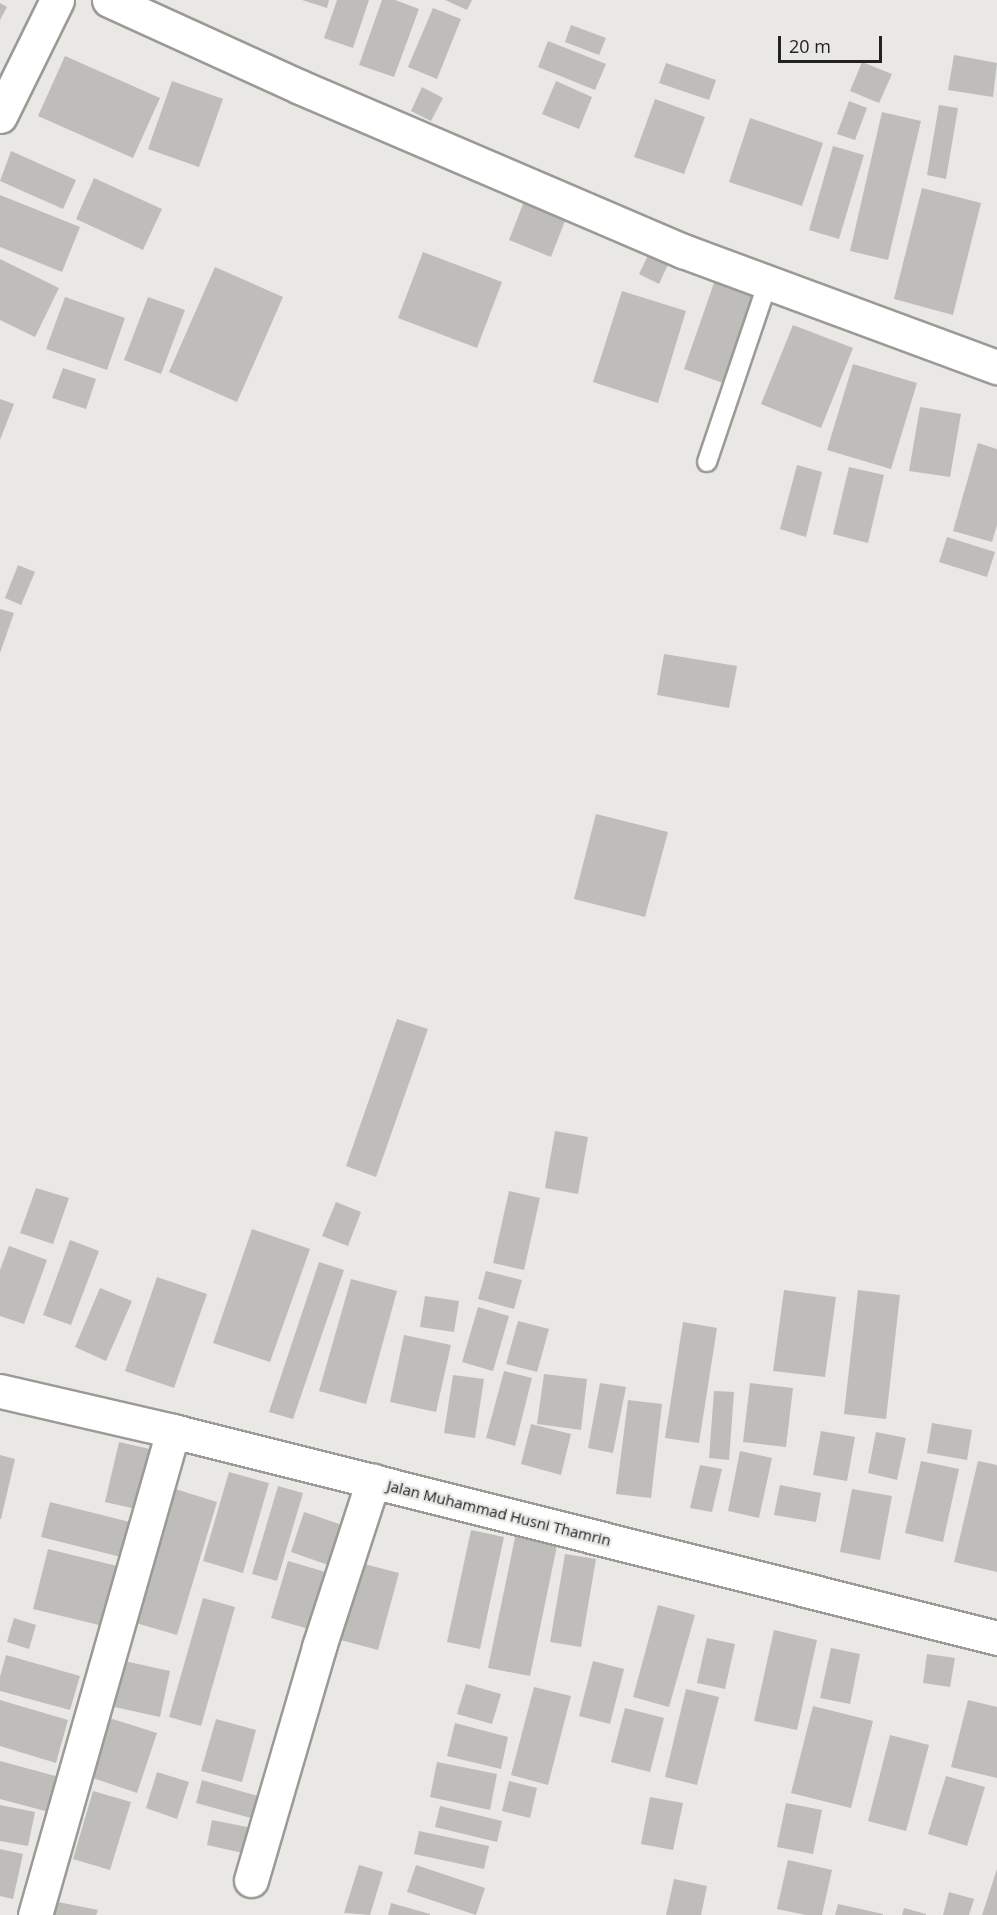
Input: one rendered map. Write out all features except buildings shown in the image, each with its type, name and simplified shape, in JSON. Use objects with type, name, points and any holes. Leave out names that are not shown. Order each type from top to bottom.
[{"type":"street","points":[[0,117],[57,0]]},
{"type":"street","points":[[109,0],[300,87],[650,237],[997,367]]},
{"type":"street","name":"Jalan Muhammad Husni Thamrin","points":[[0,1391],[173,1431],[997,1638]]},
{"type":"street","points":[[35,1915],[173,1431]]},
{"type":"street","points":[[251,1880],[319,1647],[372,1481]]},
{"type":"lane","points":[[706,462],[768,282]]}]
